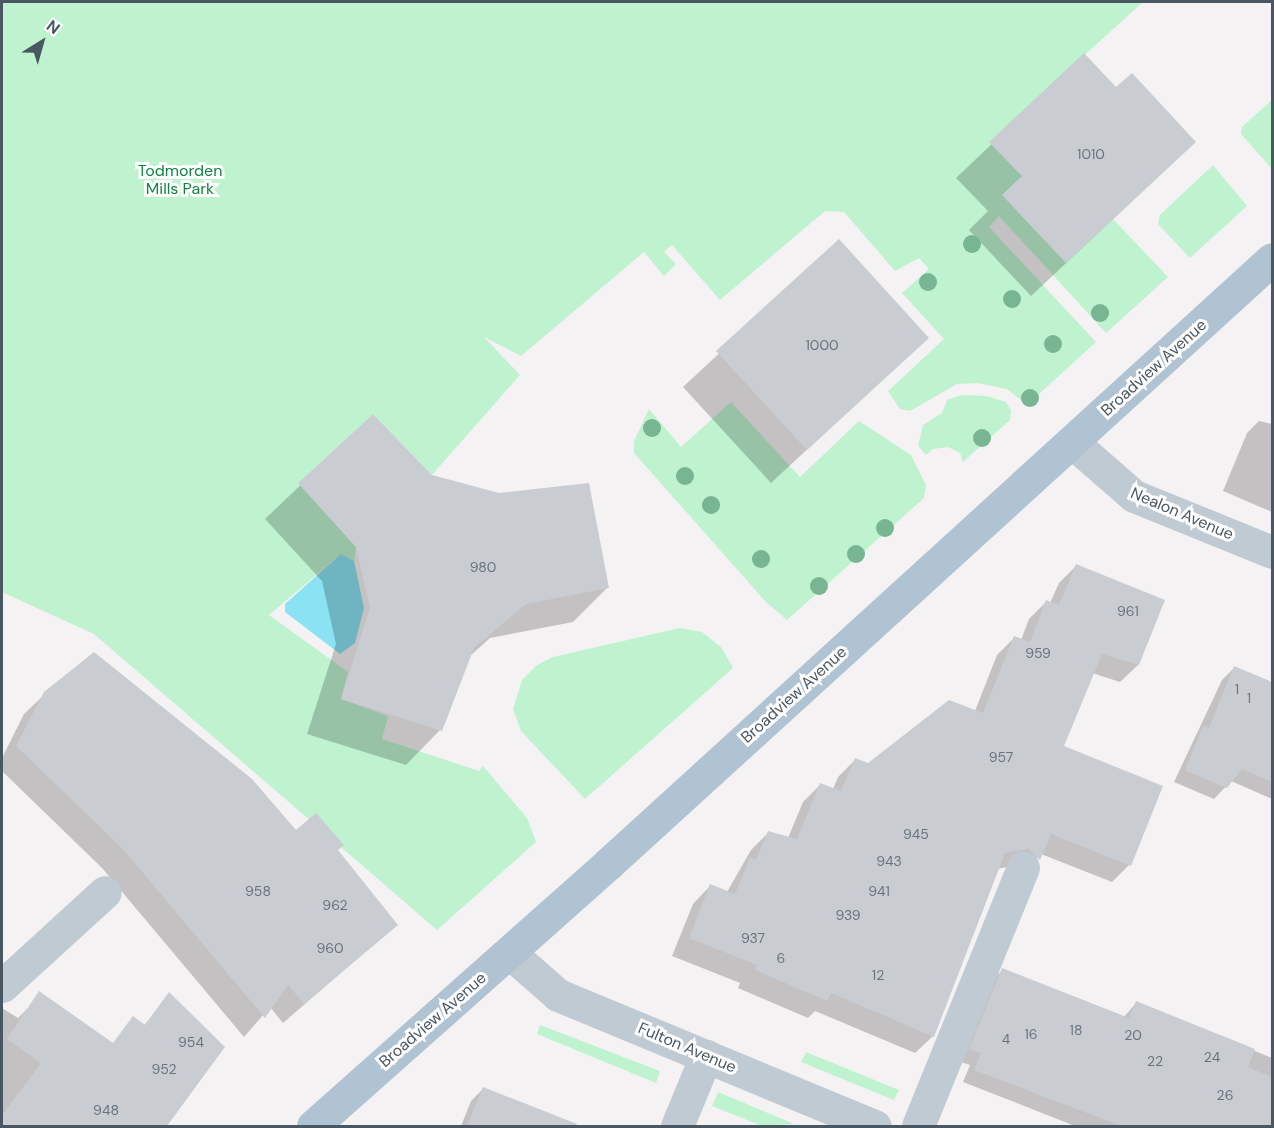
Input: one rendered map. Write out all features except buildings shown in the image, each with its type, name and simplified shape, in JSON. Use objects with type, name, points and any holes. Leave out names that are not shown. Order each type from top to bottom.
[{"type":"main road","name":"Broadview Avenue","points":[[313,1126],[510,953],[1272,259]]},
{"type":"street","name":"Nealon Avenue","points":[[1072,442],[1134,495],[1272,552]]},
{"type":"street","points":[[918,1126],[1023,867]]},
{"type":"street","points":[[2,986],[105,892]]},
{"type":"street","name":"Fulton Avenue","points":[[510,953],[558,995],[875,1126]]},
{"type":"street","points":[[677,1126],[706,1056]]},
{"type":"green space","name":"Todmorden Mills Park","points":[[2,2],[1143,2],[989,142],[1022,176],[1113,219],[1168,277],[1106,333],[999,216],[989,227],[1096,342],[1027,405],[1007,389],[977,383],[957,384],[910,411],[900,409],[888,391],[944,339],[902,293],[929,269],[919,258],[895,271],[844,212],[825,211],[720,300],[672,245],[664,252],[676,264],[664,276],[644,252],[521,356],[484,337],[520,375],[432,475],[373,414],[298,483],[356,547],[354,561],[341,554],[269,615],[348,672],[341,699],[388,716],[382,739],[479,771],[483,766],[527,818],[536,842],[437,930],[94,634],[2,592]]},
{"type":"green space","points":[[1272,100],[1272,169],[1241,134],[1242,127]]},
{"type":"green space","points":[[1213,165],[1247,206],[1190,258],[1158,224],[1160,215]]},
{"type":"green space","points":[[962,395],[987,396],[1006,402],[1011,411],[1010,420],[963,462],[960,453],[948,447],[933,449],[926,455],[918,446],[923,425],[942,413],[947,400]]},
{"type":"green space","points":[[731,402],[800,477],[859,421],[911,455],[926,485],[924,498],[787,620],[766,602],[634,453],[634,441],[649,409],[681,447]]},
{"type":"green space","points":[[680,628],[702,632],[722,648],[733,668],[585,799],[521,731],[513,709],[522,680],[537,665],[553,657]]},
{"type":"green space","points":[[540,1025],[660,1071],[656,1083],[537,1034]]},
{"type":"green space","points":[[806,1052],[899,1090],[894,1100],[801,1062]]},
{"type":"green space","points":[[718,1092],[794,1124],[762,1126],[712,1106]]},
{"type":"water","points":[[341,554],[354,561],[364,608],[355,643],[340,654],[285,612],[285,604]]}]
